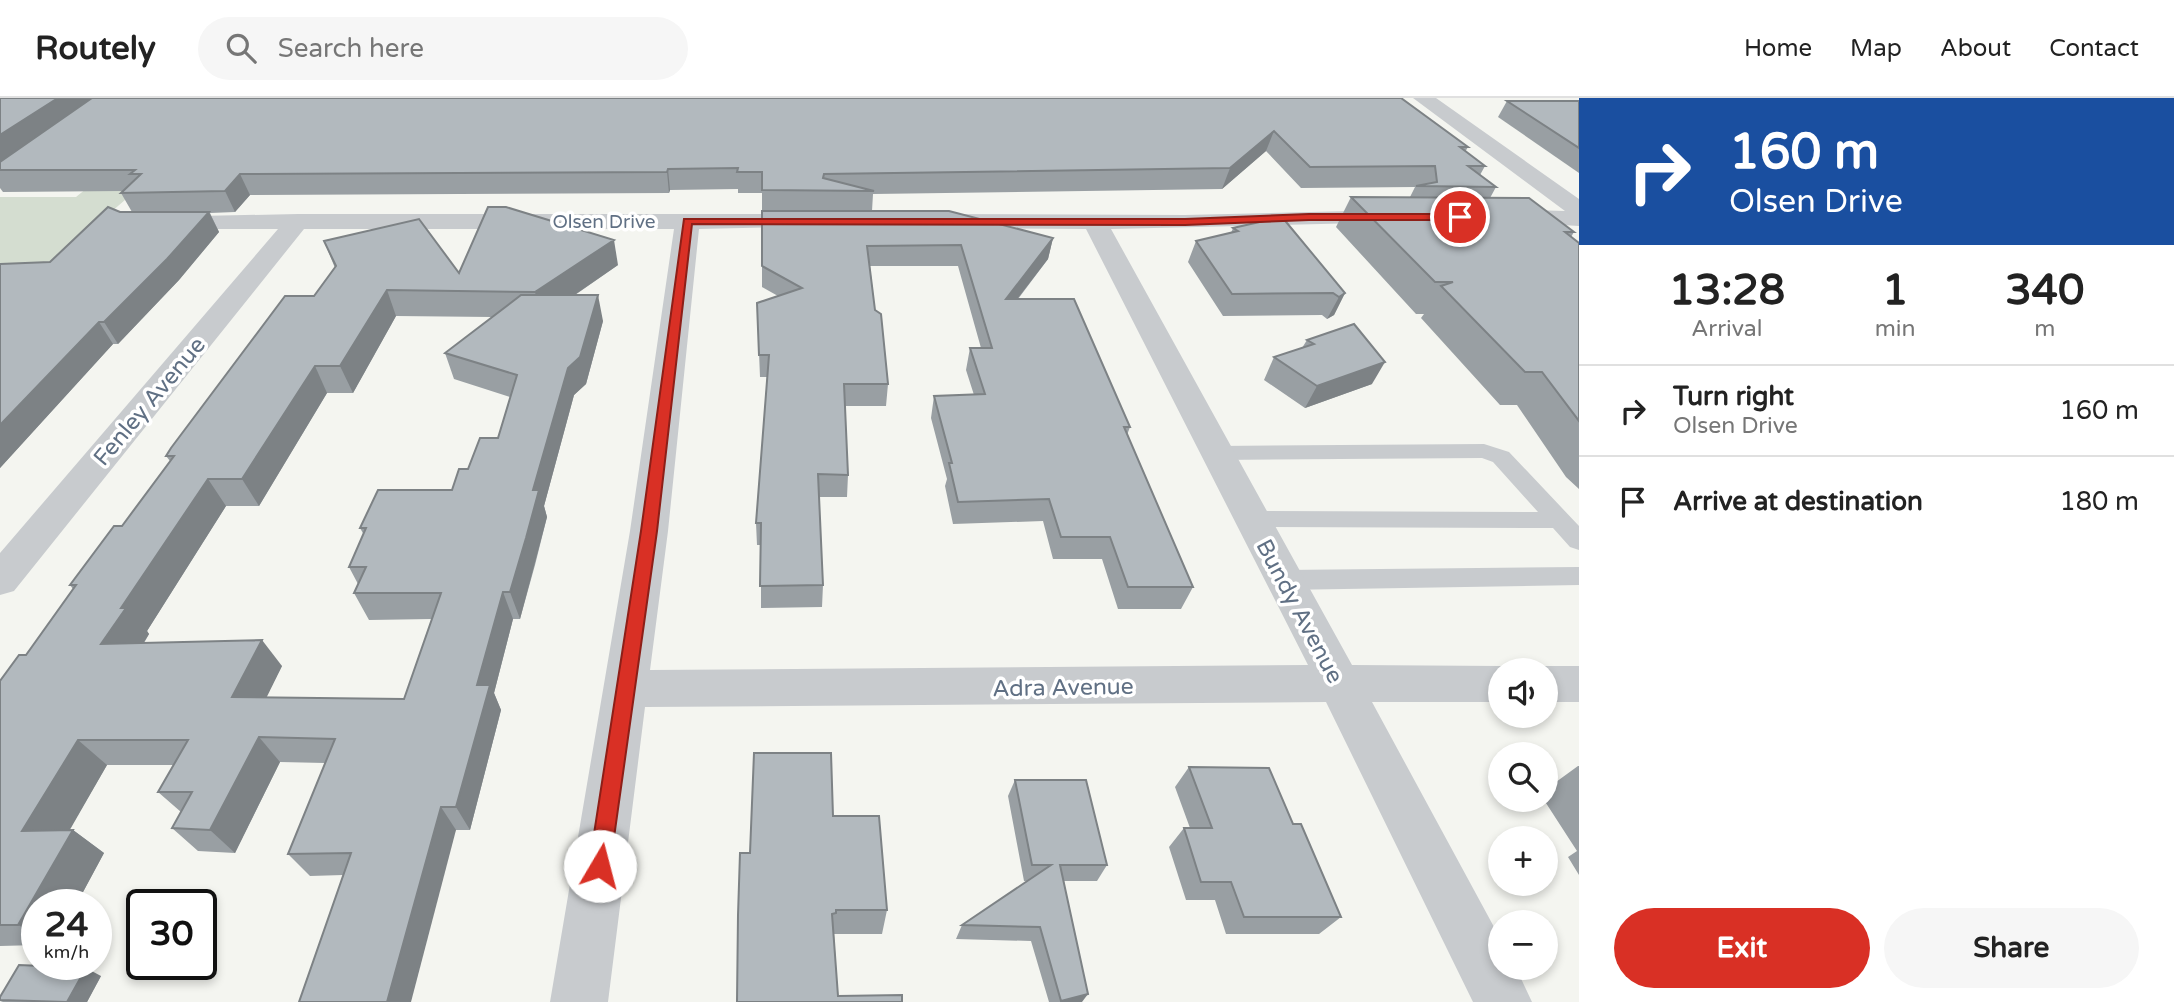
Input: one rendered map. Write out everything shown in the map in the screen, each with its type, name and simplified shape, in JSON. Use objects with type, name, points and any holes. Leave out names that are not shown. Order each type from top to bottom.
[{"type":"street","points":[[1423,98],[1579,211]]},
{"type":"street","points":[[1482,216],[1579,219]]},
{"type":"street","points":[[918,221],[1095,222],[1416,217]]},
{"type":"street","name":"Fenley Avenue","points":[[0,580],[298,221]]},
{"type":"street","points":[[579,1002],[649,531],[687,221]]},
{"type":"street","name":"Olsen Drive","points":[[132,222],[837,221]]},
{"type":"street","name":"Bundy Avenue","points":[[1095,222],[1339,683],[1503,1002]]},
{"type":"street","name":"Adra Avenue","points":[[625,689],[1488,684]]},
{"type":"street","points":[[1558,684],[1579,684]]},
{"type":"lane","points":[[1218,453],[1484,451],[1501,457],[1579,541]]},
{"type":"lane","points":[[1252,519],[1560,520]]},
{"type":"lane","points":[[1283,580],[1579,576]]},
{"type":"shaded area","points":[[198,98],[243,98],[30,282],[0,282],[0,197],[76,197]]},
{"type":"building","points":[[0,98],[58,98],[0,135]]},
{"type":"building","points":[[92,98],[1401,98],[1468,147],[1460,147],[1485,166],[1468,166],[1496,187],[1416,186],[1437,182],[1435,166],[1310,167],[1274,131],[1230,168],[824,174],[823,178],[874,191],[762,190],[762,172],[737,172],[738,168],[668,169],[667,172],[240,174],[225,191],[121,193],[141,174],[130,174],[135,170],[0,170],[0,162]]},
{"type":"building","points":[[1507,101],[1579,101],[1579,148]]},
{"type":"building","points":[[1351,197],[1529,198],[1574,232],[1565,232],[1579,243],[1579,421],[1542,372],[1525,372],[1441,286],[1453,282],[1435,282]]},
{"type":"building","points":[[108,207],[120,212],[209,212],[167,259],[104,322],[99,322],[0,425],[0,264],[50,262]]},
{"type":"building","points":[[488,207],[506,207],[614,240],[535,292],[387,290],[340,366],[315,366],[242,479],[208,479],[121,608],[126,608],[101,644],[262,640],[232,697],[404,699],[441,593],[354,593],[366,567],[349,567],[366,528],[360,528],[378,490],[452,490],[459,469],[468,469],[480,438],[498,438],[517,375],[445,353],[521,295],[598,295],[580,357],[568,368],[533,490],[539,490],[526,538],[510,592],[503,592],[477,685],[490,685],[456,807],[441,807],[387,1002],[299,1002],[351,853],[288,854],[335,739],[259,737],[210,830],[172,828],[192,792],[158,792],[188,740],[78,740],[22,831],[73,830],[39,889],[21,889],[21,920],[18,925],[0,925],[0,681],[19,655],[26,655],[76,585],[70,585],[114,526],[122,526],[174,456],[166,456],[285,296],[314,296],[336,266],[324,241],[419,219],[459,273]]},
{"type":"building","points":[[762,211],[949,211],[1053,238],[1006,299],[1074,299],[1130,427],[1124,427],[1193,587],[1128,587],[1110,537],[1061,537],[1049,499],[958,502],[949,463],[952,463],[934,396],[985,394],[970,348],[992,348],[961,245],[867,246],[875,310],[881,314],[888,384],[844,384],[848,475],[818,474],[823,585],[760,586],[761,523],[756,523],[769,355],[759,355],[757,303],[802,288],[762,266]]},
{"type":"building","points":[[1282,217],[1345,293],[1339,297],[1333,293],[1232,294],[1196,241],[1238,231],[1233,228]]},
{"type":"building","points":[[1354,324],[1385,362],[1317,386],[1274,357],[1314,344],[1307,340]]},
{"type":"building","points":[[754,753],[831,753],[833,816],[879,816],[887,910],[836,910],[836,913],[832,914],[838,996],[902,995],[902,1002],[737,1002],[740,853],[750,853]]},
{"type":"building","points":[[1189,767],[1269,768],[1293,824],[1301,824],[1341,917],[1244,917],[1231,882],[1201,882],[1184,828],[1212,828]]},
{"type":"building","points":[[1015,780],[1086,780],[1107,865],[1060,865],[1088,994],[1061,1001],[1040,927],[962,925],[1051,865],[1032,865]]},
{"type":"building","points":[[19,965],[21,980],[79,980],[67,1002],[0,1000]]},
{"type":"route","points":[[600,866],[649,531],[687,221],[1185,222],[1309,217],[1460,217]]}]
